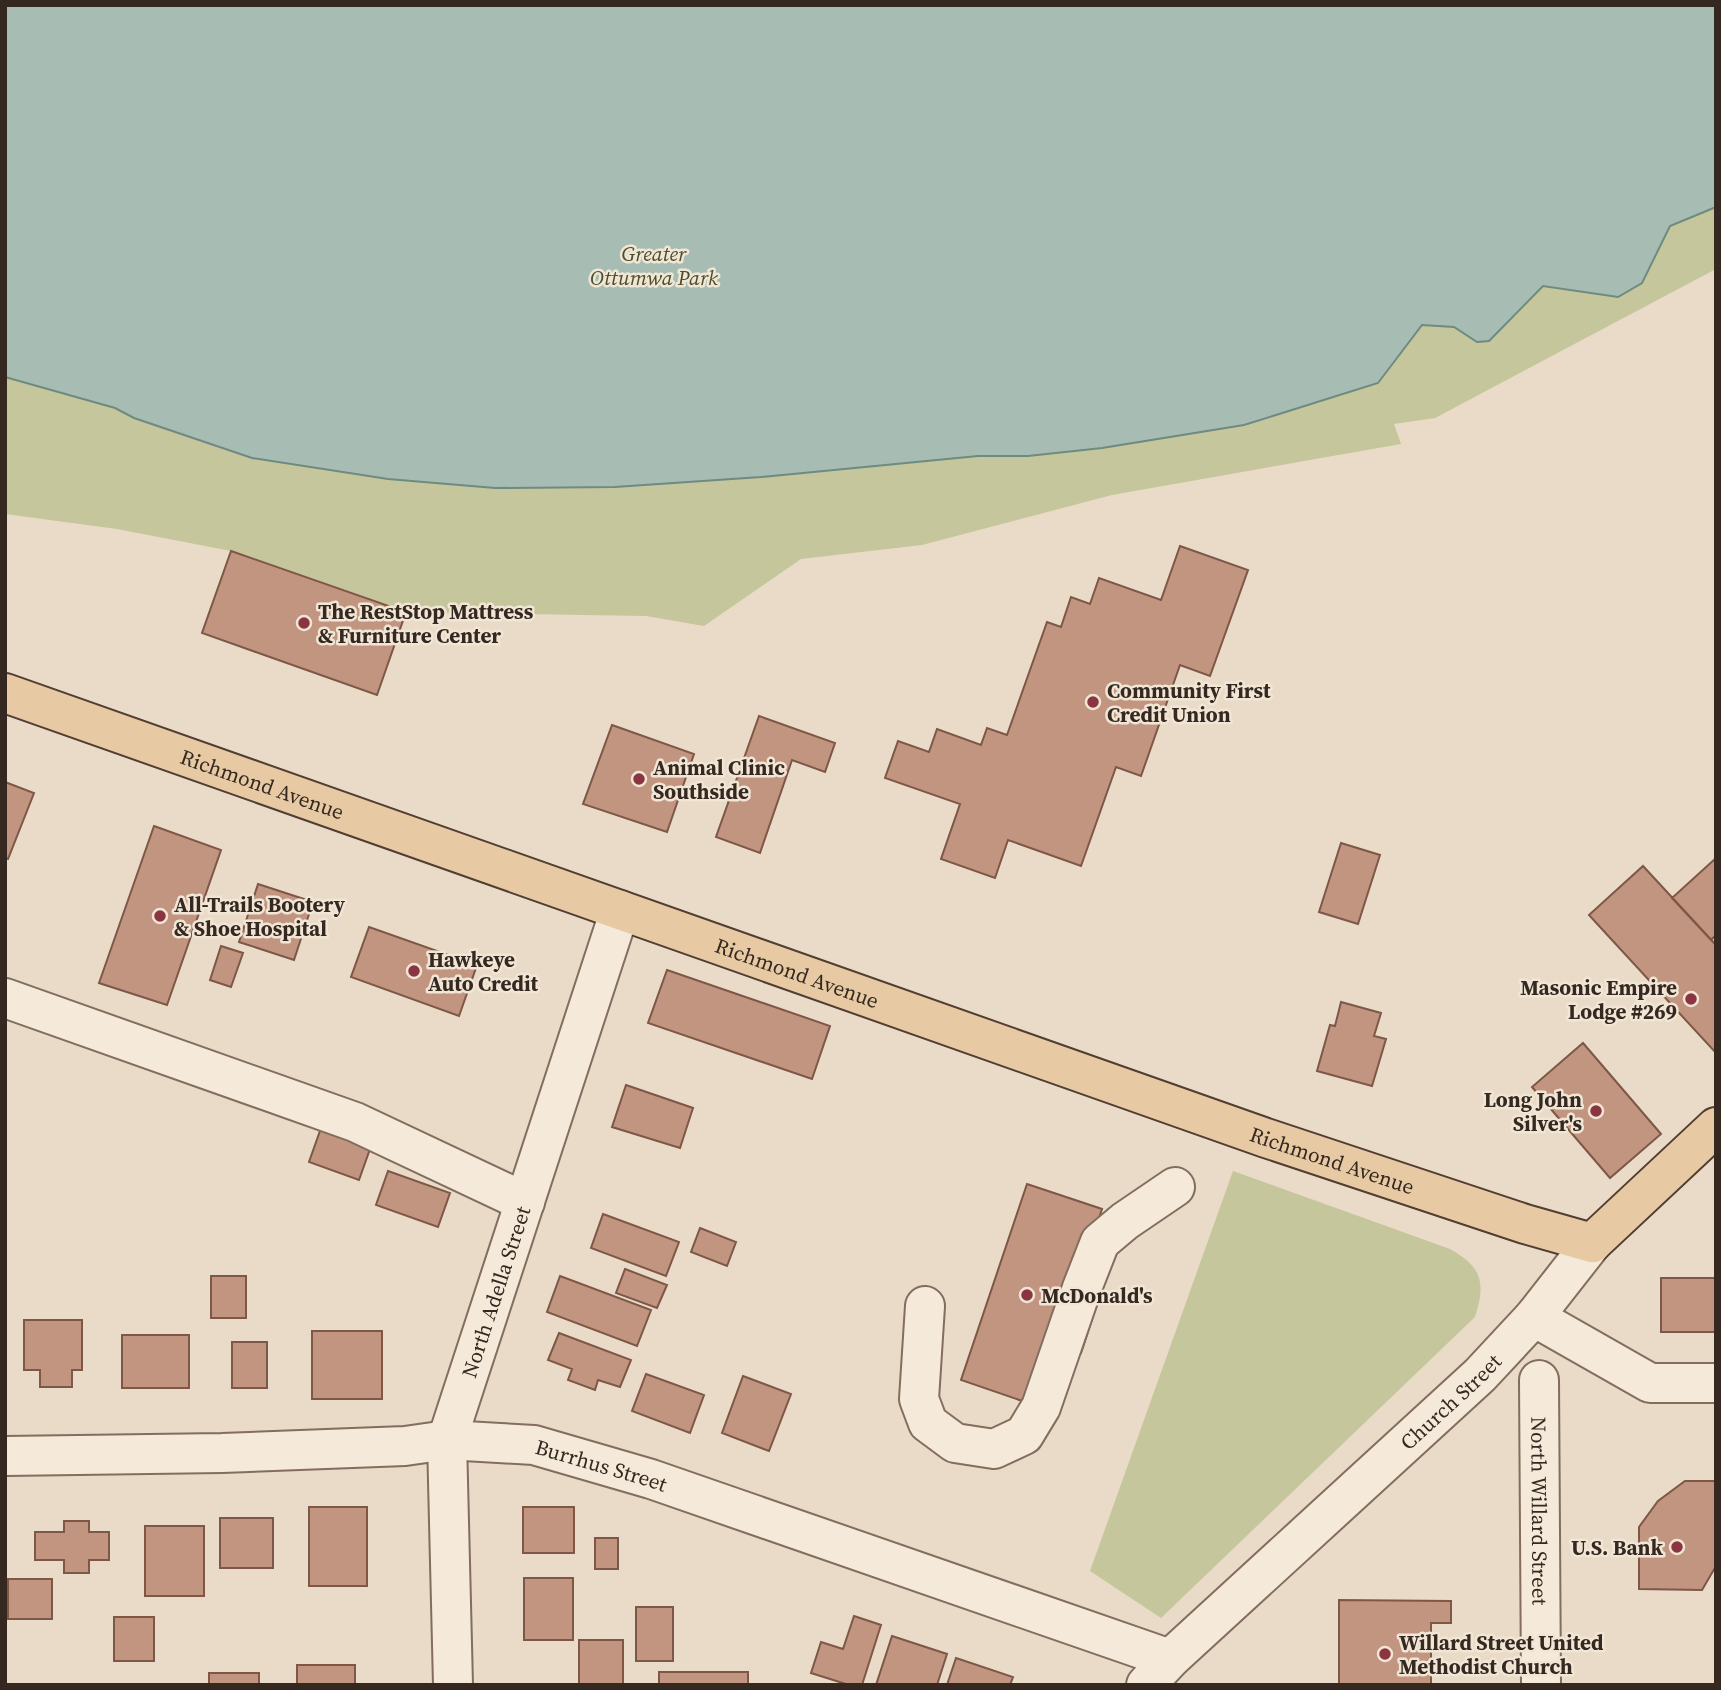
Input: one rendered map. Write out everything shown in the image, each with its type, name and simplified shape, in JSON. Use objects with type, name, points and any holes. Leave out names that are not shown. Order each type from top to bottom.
[{"type":"main road","name":"Richmond Avenue","points":[[5,693],[1266,1138],[1525,1224],[1592,1243]]},
{"type":"main road","name":"Church Street","points":[[1592,1243],[1716,1127]]},
{"type":"street","name":"North Adella Street","points":[[453,1685],[447,1440],[620,910]]},
{"type":"street","points":[[5,998],[355,1122],[524,1202]]},
{"type":"street","points":[[925,1306],[919,1399],[928,1423],[955,1443],[994,1449],[1024,1435],[1041,1407],[1100,1242],[1125,1221],[1175,1187]]},
{"type":"street","name":"Church Street","points":[[1158,1672],[1480,1376],[1534,1317],[1592,1243]]},
{"type":"street","points":[[1534,1317],[1650,1383],[1716,1383]]},
{"type":"street","name":"North Willard Street","points":[[1539,1380],[1541,1685]]},
{"type":"street","name":"Burrhus Street","points":[[5,1456],[405,1446],[447,1440],[534,1444],[622,1469],[1158,1672]]},
{"type":"green space","name":"Greater Ottumwa Park","points":[[5,5],[1716,5],[1716,269],[1435,418],[1394,424],[1401,444],[1112,495],[922,545],[801,559],[704,626],[646,616],[406,612],[231,551],[117,529],[5,514],[5,377],[115,408],[134,418],[252,458],[388,479],[463,484]]},
{"type":"green space","points":[[1233,1171],[1450,1249],[1475,1269],[1479,1277],[1480,1294],[1475,1317],[1161,1618],[1090,1571]]},
{"type":"shaded area","name":"Greater Ottumwa Park","points":[[5,5],[1716,5],[1716,207],[1670,226],[1642,283],[1618,297],[1543,286],[1489,341],[1477,342],[1454,327],[1422,325],[1378,383],[1244,425],[1102,448],[1028,456],[978,456],[761,477],[615,487],[495,488],[388,479],[252,458],[134,418],[115,408],[5,377]]},
{"type":"building","name":"Community First Credit Union","points":[[1180,546],[1248,570],[1210,676],[1180,665],[1141,776],[1116,767],[1081,866],[1008,840],[995,878],[941,859],[960,804],[885,778],[898,741],[929,752],[937,729],[981,745],[987,728],[1007,735],[1047,622],[1061,627],[1071,597],[1090,604],[1099,578],[1161,600]]},
{"type":"building","name":"The RestStop Mattress & Furniture Center","points":[[231,551],[406,612],[377,695],[202,633]]},
{"type":"building","points":[[759,716],[835,743],[825,772],[792,760],[760,853],[716,837]]},
{"type":"building","name":"Animal Clinic Southside","points":[[612,725],[694,754],[667,832],[583,804]]},
{"type":"building","points":[[5,782],[34,793],[8,859],[5,858]]},
{"type":"building","name":"All-Trails Bootery & Shoe Hospital","points":[[154,826],[221,850],[167,1005],[99,983]]},
{"type":"building","points":[[1341,843],[1380,855],[1358,924],[1319,912]]},
{"type":"building","points":[[1716,858],[1716,935],[1711,940],[1672,898]]},
{"type":"building","name":"Masonic Empire Lodge #269","points":[[1643,866],[1716,945],[1716,1053],[1589,915]]},
{"type":"building","points":[[258,884],[313,902],[294,960],[239,942]]},
{"type":"building","name":"Hawkeye Auto Credit","points":[[369,927],[477,965],[459,1016],[351,977]]},
{"type":"building","points":[[221,946],[243,953],[231,987],[210,980]]},
{"type":"building","points":[[667,970],[830,1026],[812,1079],[648,1023]]},
{"type":"building","points":[[1341,1002],[1381,1013],[1374,1036],[1386,1039],[1372,1086],[1317,1071],[1330,1025],[1335,1026]]},
{"type":"building","name":"Long John Silver's","points":[[1583,1043],[1661,1134],[1610,1178],[1532,1087]]},
{"type":"building","points":[[626,1085],[693,1108],[680,1148],[612,1127]]},
{"type":"building","points":[[321,1128],[371,1146],[359,1180],[309,1162]]},
{"type":"building","points":[[388,1171],[450,1193],[438,1227],[376,1205]]},
{"type":"building","points":[[1027,1184],[1102,1209],[1077,1287],[1100,1295],[1081,1353],[1070,1350],[1031,1404],[961,1380]]},
{"type":"building","points":[[603,1214],[679,1242],[666,1276],[591,1248]]},
{"type":"building","points":[[700,1228],[736,1242],[727,1266],[691,1252]]},
{"type":"building","points":[[625,1269],[667,1285],[657,1308],[616,1293]]},
{"type":"building","points":[[211,1276],[246,1276],[246,1318],[211,1318]]},
{"type":"building","points":[[560,1276],[651,1310],[637,1346],[547,1312]]},
{"type":"building","points":[[1661,1278],[1716,1278],[1716,1332],[1661,1332]]},
{"type":"building","points":[[24,1320],[82,1320],[82,1370],[72,1370],[72,1387],[40,1387],[40,1370],[24,1370]]},
{"type":"building","points":[[312,1331],[382,1331],[382,1399],[312,1399]]},
{"type":"building","points":[[559,1333],[631,1360],[620,1387],[598,1380],[595,1390],[568,1380],[572,1369],[548,1360]]},
{"type":"building","points":[[122,1335],[189,1335],[189,1388],[122,1388]]},
{"type":"building","points":[[232,1342],[267,1342],[267,1388],[232,1388]]},
{"type":"building","points":[[646,1374],[704,1395],[690,1433],[632,1411]]},
{"type":"building","points":[[743,1376],[791,1394],[769,1451],[722,1433]]},
{"type":"building","name":"U.S. Bank","points":[[1685,1481],[1716,1481],[1716,1566],[1702,1590],[1639,1589],[1639,1527],[1658,1501]]},
{"type":"building","points":[[309,1507],[367,1507],[367,1586],[309,1586]]},
{"type":"building","points":[[523,1507],[574,1507],[574,1553],[523,1553]]},
{"type":"building","points":[[220,1518],[273,1518],[273,1568],[220,1568]]},
{"type":"building","points":[[64,1521],[89,1521],[89,1532],[109,1532],[109,1560],[89,1560],[89,1573],[64,1573],[64,1560],[35,1560],[35,1532],[64,1532]]},
{"type":"building","points":[[145,1526],[204,1526],[204,1596],[145,1596]]},
{"type":"building","points":[[595,1538],[618,1538],[618,1569],[595,1569]]},
{"type":"building","points":[[524,1578],[573,1578],[573,1640],[524,1640]]},
{"type":"building","points":[[8,1579],[52,1579],[52,1619],[8,1619]]},
{"type":"building","name":"Willard Street United Methodist Church","points":[[1339,1600],[1451,1601],[1451,1623],[1431,1623],[1431,1685],[1339,1685]]},
{"type":"building","points":[[636,1607],[673,1607],[673,1661],[636,1661]]},
{"type":"building","points":[[854,1616],[881,1625],[862,1685],[849,1685],[811,1673],[821,1642],[843,1649]]},
{"type":"building","points":[[114,1617],[154,1617],[154,1661],[114,1661]]},
{"type":"building","points":[[892,1636],[947,1654],[937,1685],[876,1685]]},
{"type":"building","points":[[579,1640],[623,1640],[623,1685],[579,1685]]},
{"type":"building","points":[[956,1658],[1013,1677],[1010,1685],[947,1685]]},
{"type":"building","points":[[297,1665],[355,1665],[355,1685],[297,1685]]},
{"type":"building","points":[[659,1672],[748,1672],[748,1685],[659,1685]]},
{"type":"building","points":[[209,1673],[259,1673],[259,1685],[209,1685]]},
{"type":"place","name":"The RestStop Mattress & Furniture Center","points":[[304,623]]},
{"type":"place","name":"Community First Credit Union","points":[[1093,702]]},
{"type":"place","name":"Animal Clinic Southside","points":[[639,779]]},
{"type":"place","name":"All-Trails Bootery & Shoe Hospital","points":[[160,916]]},
{"type":"place","name":"Hawkeye Auto Credit","points":[[414,971]]},
{"type":"place","name":"Masonic Empire Lodge #269","points":[[1691,999]]},
{"type":"place","name":"Long John Silver's","points":[[1596,1111]]},
{"type":"place","name":"McDonald's","points":[[1027,1295]]},
{"type":"place","name":"U.S. Bank","points":[[1677,1547]]},
{"type":"place","name":"Willard Street United Methodist Church","points":[[1385,1654]]}]
